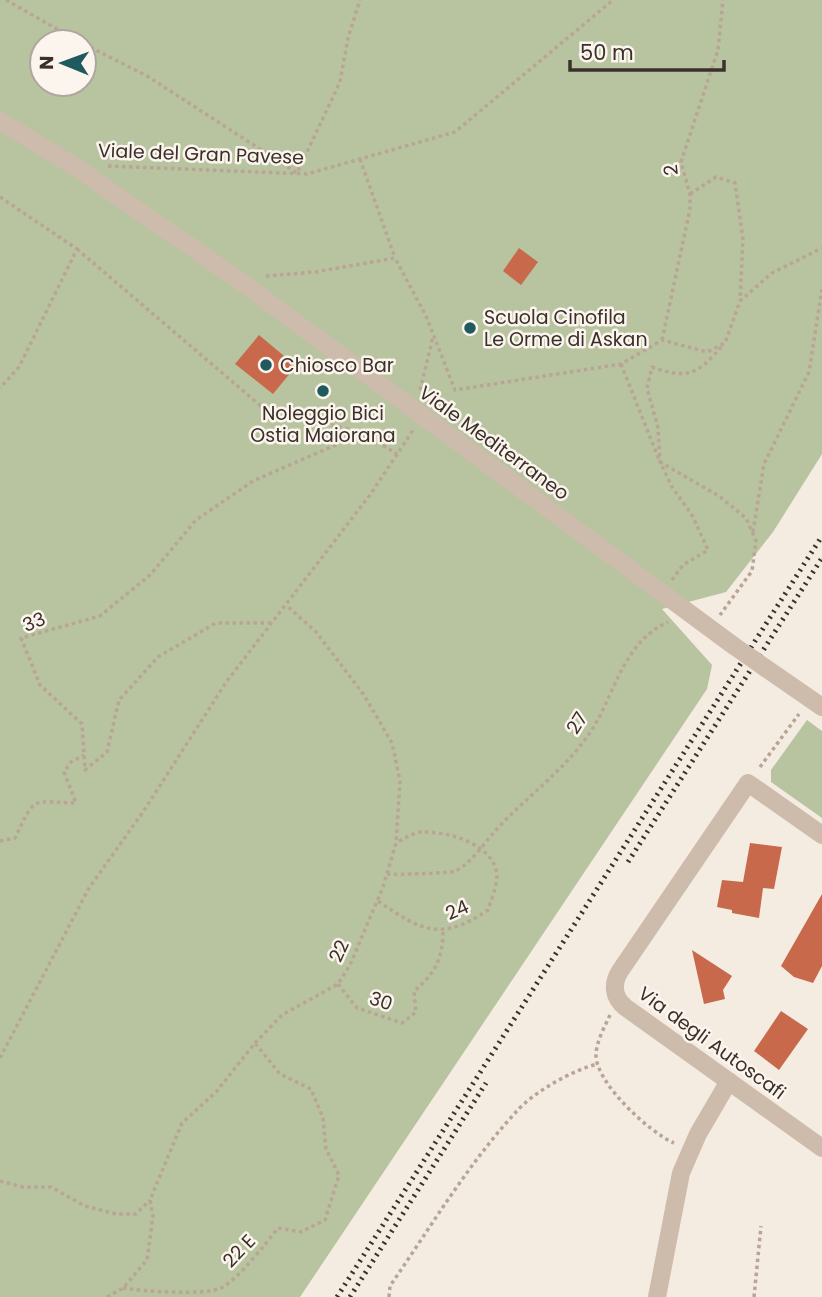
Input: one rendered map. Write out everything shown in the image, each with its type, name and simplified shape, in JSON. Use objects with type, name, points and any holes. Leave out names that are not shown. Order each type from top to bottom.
[{"type":"street","name":"Viale Mediterraneo","points":[[0,121],[71,164],[236,278],[734,646],[822,707]]},
{"type":"street","name":"Via degli Autoscafi","points":[[822,835],[748,783],[617,975],[615,990],[618,1000],[822,1148]]},
{"type":"street","points":[[657,1297],[676,1194],[692,1145],[729,1081]]},
{"type":"path","points":[[6,0],[55,28]]},
{"type":"path","points":[[98,51],[147,76],[297,173],[340,82],[348,38],[360,0]]},
{"type":"path","name":"Viale del Gran Pavese","points":[[71,164],[297,173],[360,159],[455,132],[613,0]]},
{"type":"path","name":"2","points":[[662,340],[690,209],[690,194],[681,162],[719,50],[723,0]]},
{"type":"path","points":[[360,159],[395,258],[433,335],[455,390],[621,364],[662,340],[707,352],[725,342]]},
{"type":"path","points":[[660,462],[658,428],[647,388],[652,367],[682,375],[702,369],[725,342],[740,301],[743,239],[735,183],[716,177],[690,194]]},
{"type":"path","points":[[0,197],[77,249],[262,407],[363,433],[397,454]]},
{"type":"path","points":[[740,301],[772,273],[822,248]]},
{"type":"path","points":[[0,388],[19,367],[77,249]]},
{"type":"path","points":[[236,278],[315,272],[395,258]]},
{"type":"path","points":[[753,534],[764,464],[809,372],[822,289]]},
{"type":"path","points":[[0,1058],[89,888],[143,812],[227,681],[370,495],[397,454],[418,412],[433,335]]},
{"type":"path","points":[[621,364],[671,487],[692,515],[708,550],[683,565],[663,593]]},
{"type":"path","name":"33","points":[[84,755],[82,724],[40,685],[20,638],[100,616],[150,575],[196,520],[253,481],[363,433]]},
{"type":"path","points":[[660,462],[719,496],[746,518],[756,541],[752,570],[711,628]]},
{"type":"path","name":"22","points":[[107,1297],[123,1288],[147,1260],[153,1216],[150,1200],[182,1123],[216,1092],[255,1043],[282,1015],[338,984],[350,965],[377,900],[396,843],[400,781],[393,743],[363,695],[316,632],[286,605]]},
{"type":"path","name":"27","points":[[387,874],[454,872],[481,849],[497,829],[565,764],[593,727],[621,668],[653,629],[689,612]]},
{"type":"path","points":[[0,841],[15,838],[32,804],[43,799],[76,803],[64,772],[71,762],[84,755],[85,770],[107,752],[119,700],[158,657],[216,623],[271,623]]},
{"type":"path","points":[[765,760],[794,721]]},
{"type":"path","points":[[396,843],[418,832],[453,835],[481,849]]},
{"type":"path","name":"24","points":[[377,900],[412,924],[443,931],[471,921],[488,910],[497,878],[492,864],[481,849]]},
{"type":"path","name":"30","points":[[338,984],[357,1008],[402,1023],[416,1012],[414,991],[431,978],[443,953],[443,931]]},
{"type":"path","points":[[618,1000],[600,1036],[598,1063],[602,1079],[659,1134],[681,1146],[692,1145]]},
{"type":"path","name":"22 E","points":[[123,1288],[148,1292],[221,1288],[253,1260],[278,1228],[301,1231],[325,1220],[339,1175],[326,1149],[323,1118],[310,1089],[280,1074],[255,1043]]},
{"type":"path","points":[[389,1297],[390,1286],[397,1275],[517,1110],[579,1068],[598,1063]]},
{"type":"path","points":[[0,1181],[23,1187],[51,1187],[85,1206],[116,1214],[136,1214],[150,1200]]},
{"type":"path","points":[[754,1297],[761,1226]]},
{"type":"green space","points":[[0,0],[822,0],[822,454],[773,532],[726,592],[662,609],[712,665],[707,689],[300,1297],[0,1297]]},
{"type":"green space","points":[[807,720],[822,731],[822,818],[771,782],[771,770]]},
{"type":"building","points":[[519,248],[538,262],[521,285],[503,271]]},
{"type":"building","name":"Chiosco Bar","points":[[259,335],[296,366],[273,394],[235,364]]},
{"type":"building","points":[[750,843],[782,847],[774,889],[763,888],[759,918],[717,907],[722,880],[743,882]]},
{"type":"building","points":[[822,894],[822,966],[813,983],[794,977],[781,966]]},
{"type":"building","points":[[692,950],[732,976],[723,990],[725,999],[704,1004]]},
{"type":"building","points":[[781,1011],[808,1029],[779,1070],[754,1051]]},
{"type":"railway","points":[[337,1297],[822,536]]},
{"type":"railway","points":[[628,862],[822,558]]},
{"type":"railway","points":[[350,1297],[486,1083]]},
{"type":"place","name":"Scuola Cinofila Le Orme di Askan","points":[[470,328]]},
{"type":"place","name":"Chiosco Bar","points":[[266,365]]},
{"type":"place","name":"Noleggio Bici Ostia Maiorana","points":[[323,391]]}]
